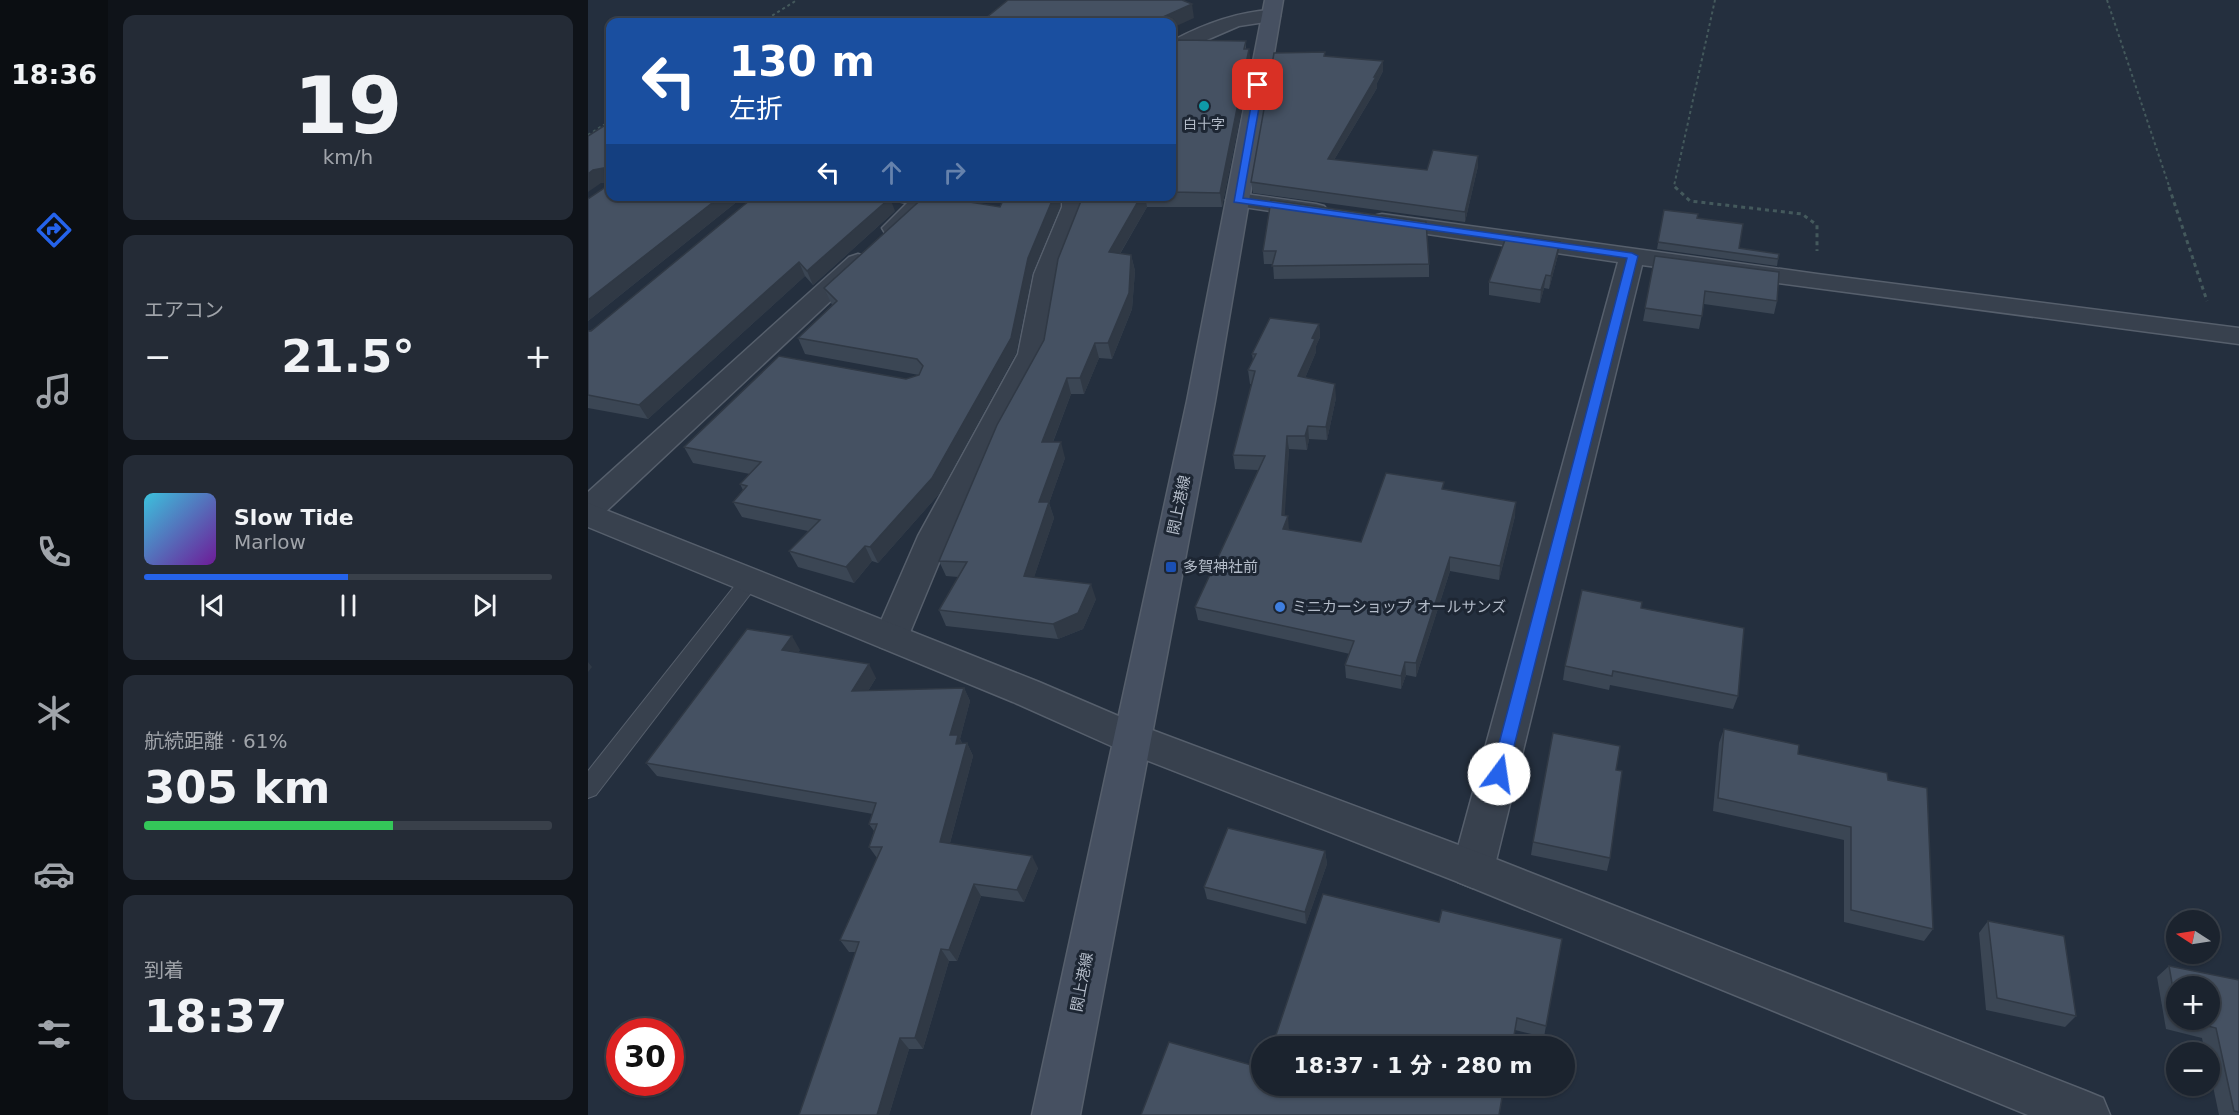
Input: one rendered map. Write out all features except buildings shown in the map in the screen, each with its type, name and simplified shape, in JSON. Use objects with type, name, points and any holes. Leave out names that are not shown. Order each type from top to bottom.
[{"type":"main road","name":"閖上港線","points":[[1056,1115],[1201,401],[1272,8]]},
{"type":"street","points":[[1176,46],[1272,8]]},
{"type":"street","points":[[1238,200],[1817,282],[2229,335]]},
{"type":"street","points":[[923,201],[588,512],[1131,738],[1473,869],[2086,1115]]},
{"type":"street","points":[[892,637],[934,536],[1032,354],[1047,274],[1074,207],[1074,201]]},
{"type":"street","points":[[1473,869],[1632,256]]},
{"type":"street","points":[[756,356],[790,362]]},
{"type":"lane","points":[[588,788],[751,579]]},
{"type":"path","points":[[768,18],[797,0]]},
{"type":"path","points":[[1715,0],[1674,186],[1690,201],[1802,214],[1817,225],[1817,282]]},
{"type":"path","points":[[2107,0],[2229,335]]},
{"type":"path","points":[[588,135],[606,124]]},
{"type":"place","name":"白十字","points":[[1204,106]]},
{"type":"place","name":"多賀神社前","points":[[1171,567]]},
{"type":"place","name":"ミニカーショップ オールサンズ","points":[[1280,607]]},
{"type":"route","points":[[1258,85],[1238,200],[1632,256],[1499,774]]}]
